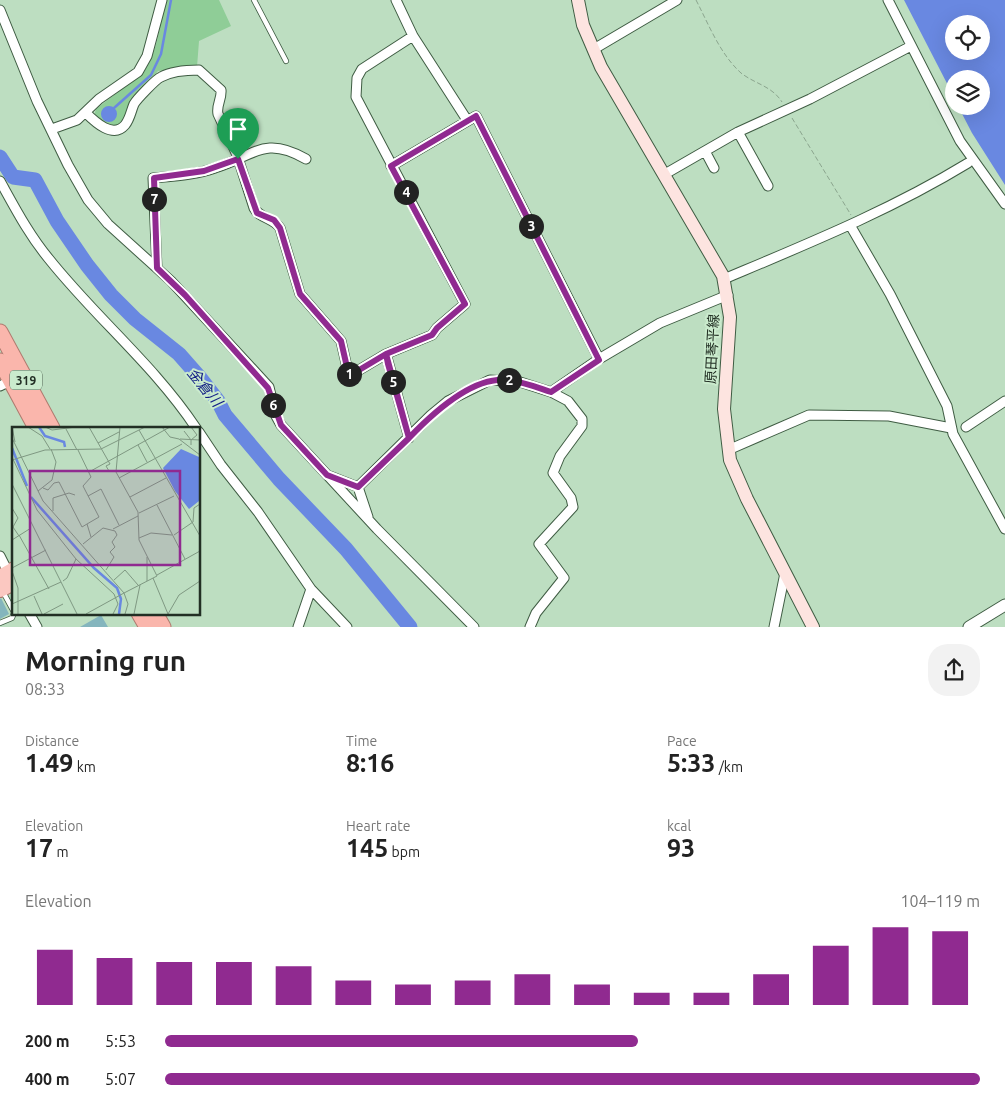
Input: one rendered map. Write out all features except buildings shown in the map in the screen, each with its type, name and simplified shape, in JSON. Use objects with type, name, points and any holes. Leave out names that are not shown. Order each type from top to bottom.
[{"type":"highway","name":"319","points":[[0,332],[51,427]]},
{"type":"highway","name":"319","points":[[0,361],[5,383],[35,427]]},
{"type":"highway","points":[[140,614],[147,627]]},
{"type":"highway","points":[[156,614],[162,627]]},
{"type":"main road","name":"原田琴平線","points":[[578,0],[583,25],[601,67],[665,174],[724,279],[730,317],[724,408],[728,450],[747,499],[813,627]]},
{"type":"street","points":[[52,130],[77,120],[99,99],[138,72],[147,56],[162,0]]},
{"type":"street","points":[[407,0],[397,2],[413,36],[467,120]]},
{"type":"street","points":[[594,49],[677,0]]},
{"type":"street","points":[[888,0],[960,141],[1005,204]]},
{"type":"street","points":[[0,10],[37,101],[68,165],[88,200],[108,224],[185,295],[268,388],[281,425],[369,520],[474,627]]},
{"type":"street","points":[[86,113],[99,125],[109,130],[119,129],[127,123],[135,102],[160,77],[180,71],[199,70],[221,90],[216,109],[238,159],[257,213],[274,220],[280,228],[300,294],[341,341],[349,376],[386,354],[432,335],[437,328],[465,304],[356,97],[357,78],[362,69],[413,36]]},
{"type":"street","points":[[665,174],[738,132],[810,99],[911,46]]},
{"type":"street","points":[[391,166],[476,116],[599,360]]},
{"type":"street","points":[[738,132],[749,162],[768,186]]},
{"type":"street","points":[[157,268],[154,178],[204,171],[238,159],[263,147],[293,152],[306,159]]},
{"type":"street","points":[[705,151],[714,168]]},
{"type":"street","points":[[724,279],[850,225],[935,183],[968,164]]},
{"type":"street","points":[[0,182],[3,192],[48,258],[149,367],[195,427]]},
{"type":"street","points":[[850,225],[890,294],[947,406],[952,428],[1005,529]]},
{"type":"street","points":[[551,392],[660,323],[728,295]]},
{"type":"street","points":[[386,354],[409,438]]},
{"type":"street","points":[[358,487],[431,415],[448,401],[490,380],[520,382],[551,392],[568,401],[582,419],[582,426],[554,466],[554,473],[571,498],[574,507],[539,544],[564,578],[536,613],[530,627]]},
{"type":"street","points":[[966,427],[1005,401]]},
{"type":"street","points":[[728,450],[809,415],[889,416],[952,428]]},
{"type":"street","points":[[200,434],[221,465],[258,512],[311,589],[348,627]]},
{"type":"street","points":[[327,475],[358,487]]},
{"type":"street","points":[[358,487],[369,520]]},
{"type":"street","points":[[0,556],[8,581]]},
{"type":"street","points":[[774,627],[785,573]]},
{"type":"street","points":[[298,627],[311,589]]},
{"type":"street","points":[[969,627],[1005,605]]},
{"type":"street","points":[[30,614],[37,627]]},
{"type":"lane","points":[[254,0],[286,61]]},
{"type":"lane","points":[[8,581],[12,602]]},
{"type":"lane","points":[[0,623],[12,618],[13,614]]},
{"type":"green space","points":[[165,0],[219,0],[231,26],[199,41],[197,67],[158,71],[131,102],[123,124],[111,127],[94,116],[96,109],[144,72],[155,46]]},
{"type":"water","points":[[904,0],[1005,0],[1005,185],[963,115],[990,115],[990,70],[945,70],[945,80]]},
{"type":"water","points":[[106,106],[112,106],[117,111],[115,120],[106,122],[101,117],[101,111]]},
{"type":"waterway","points":[[114,108],[151,75],[161,54],[171,0]]},
{"type":"waterway","name":"金倉川","points":[[0,157],[13,177],[35,180],[57,221],[87,265],[111,295],[135,319],[179,354],[218,401],[225,415],[279,479],[346,549],[410,627]]},
{"type":"route","points":[[238,159],[217,168],[192,174],[154,178],[157,268],[185,295],[258,375],[268,388],[276,416],[281,425],[327,475],[358,487],[378,465],[409,438],[398,401],[386,354],[396,348],[432,335],[437,328],[465,304],[460,291],[391,166],[476,116],[599,360],[551,392],[505,379],[490,380],[448,401],[431,415],[409,438],[386,354],[349,376],[341,341],[300,294],[280,228],[274,220],[260,216],[257,213],[238,159]]}]
